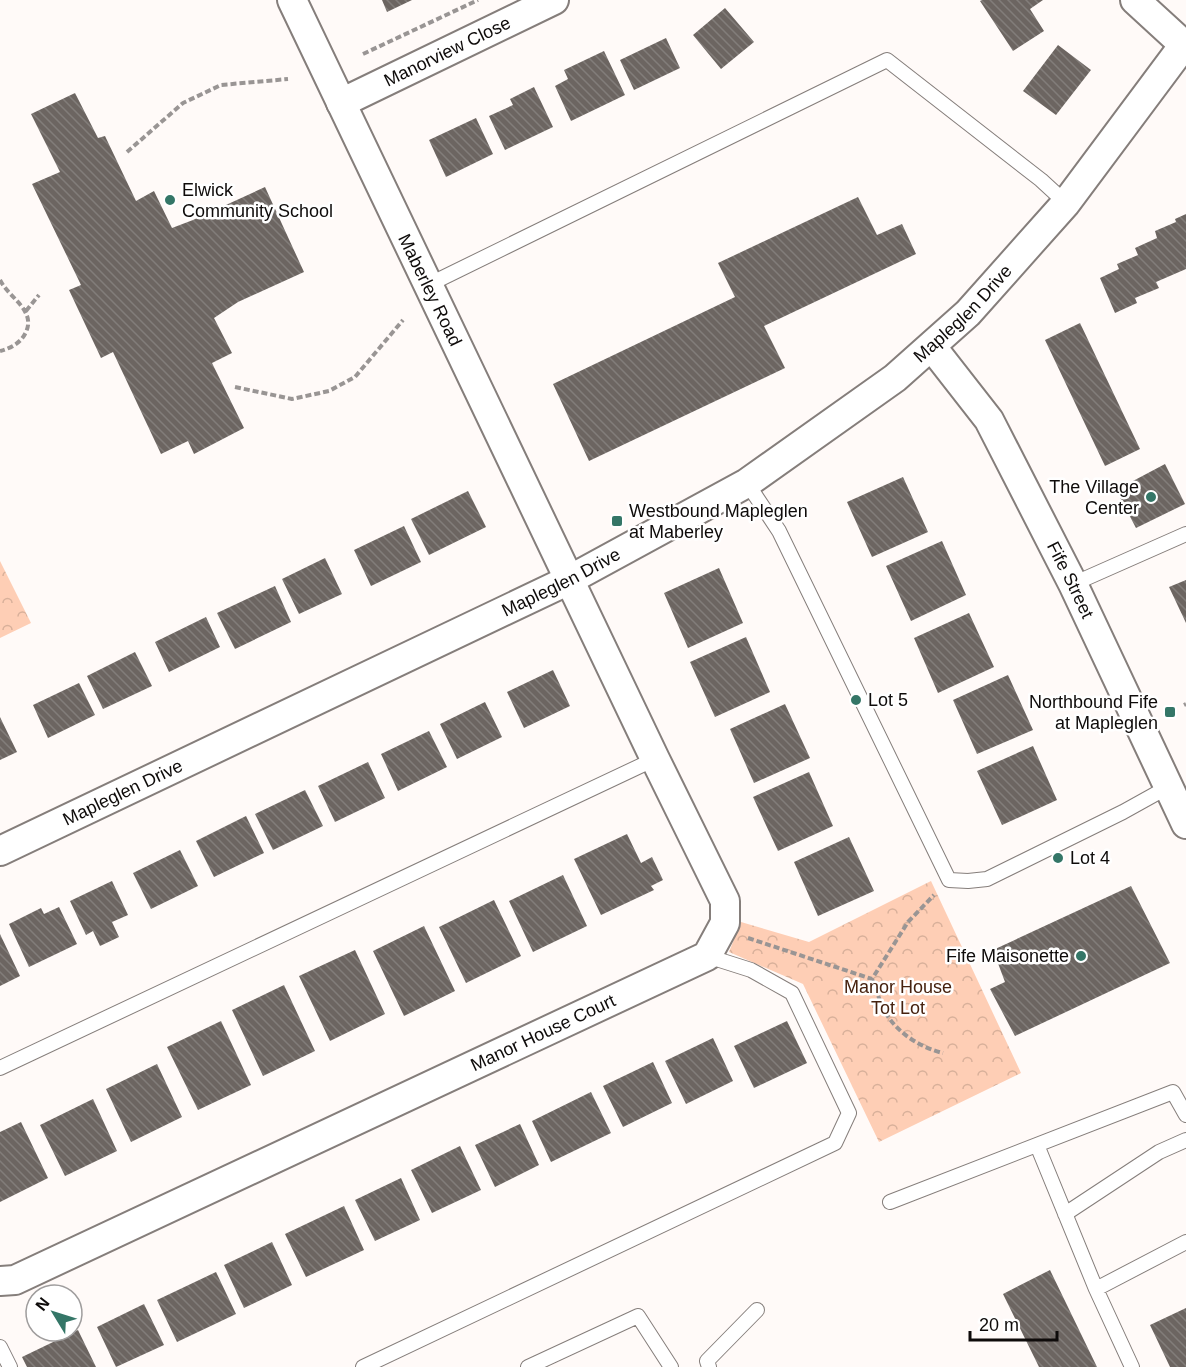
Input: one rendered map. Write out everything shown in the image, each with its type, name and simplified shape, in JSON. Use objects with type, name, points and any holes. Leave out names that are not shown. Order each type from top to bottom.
[{"type":"street","name":"Maberley Road","points":[[292,0],[569,580]]},
{"type":"street","name":"Manorview Close","points":[[341,103],[554,0]]},
{"type":"street","points":[[1135,0],[1185,43]]},
{"type":"street","name":"Mapleglen Drive","points":[[0,851],[569,580],[747,483],[895,378],[968,313],[1066,202],[1185,43]]},
{"type":"street","name":"Fife Street","points":[[932,347],[989,420],[1073,584],[1186,824]]},
{"type":"street","points":[[569,580],[725,901],[725,923],[707,956]]},
{"type":"street","name":"Manor House Court","points":[[0,1281],[15,1280],[707,956]]},
{"type":"lane","points":[[428,285],[886,60],[1066,202]]},
{"type":"lane","points":[[747,483],[779,531],[949,880],[987,879],[1123,812],[1167,787]]},
{"type":"lane","points":[[1073,584],[1186,534]]},
{"type":"lane","points":[[0,1068],[655,759]]},
{"type":"lane","points":[[363,1367],[835,1143],[849,1113],[792,993],[751,970],[707,956]]},
{"type":"lane","points":[[890,1202],[1173,1092],[1186,1114]]},
{"type":"lane","points":[[1065,1214],[1159,1152],[1186,1140]]},
{"type":"lane","points":[[1037,1145],[1096,1289],[1132,1367]]},
{"type":"lane","points":[[1096,1289],[1186,1242]]},
{"type":"lane","points":[[709,1367],[707,1362],[757,1310]]},
{"type":"lane","points":[[528,1367],[638,1316],[671,1367]]},
{"type":"lane","points":[[0,1347],[10,1367]]},
{"type":"path","points":[[363,54],[478,0]]},
{"type":"path","points":[[127,152],[183,103],[221,85],[288,79]]},
{"type":"path","points":[[0,280],[26,311],[28,319],[24,336],[17,344],[0,351]]},
{"type":"path","points":[[26,311],[39,295]]},
{"type":"path","points":[[235,387],[292,399],[329,391],[355,377],[403,320]]},
{"type":"path","points":[[872,979],[908,922],[949,880]]},
{"type":"path","points":[[721,930],[872,979],[888,1017],[918,1044],[931,1051],[942,1053]]},
{"type":"green space","points":[[0,561],[31,623],[0,638]]},
{"type":"green space","name":"Manor House Tot Lot","points":[[931,881],[1021,1073],[879,1142],[803,984],[729,952],[741,922],[809,942]]},
{"type":"building","points":[[382,0],[412,0],[387,12]]},
{"type":"building","points":[[1043,0],[1030,9],[1044,31],[1013,51],[980,1]]},
{"type":"building","points":[[725,8],[754,42],[721,69],[693,35]]},
{"type":"building","points":[[666,38],[680,68],[634,90],[620,60]]},
{"type":"building","points":[[1058,45],[1091,70],[1056,115],[1023,91]]},
{"type":"building","points":[[604,51],[625,95],[571,121],[555,86],[568,79],[564,70]]},
{"type":"building","points":[[534,87],[553,127],[505,150],[489,116],[513,105],[510,99]]},
{"type":"building","points":[[75,93],[98,138],[105,136],[136,201],[154,191],[172,228],[265,187],[304,272],[238,302],[214,318],[232,353],[212,363],[244,428],[194,454],[188,441],[161,454],[113,352],[101,358],[69,290],[81,285],[32,184],[60,172],[31,114]]},
{"type":"building","points":[[476,118],[493,154],[446,177],[429,140]]},
{"type":"building","points":[[858,197],[877,235],[902,224],[916,254],[764,326],[785,368],[589,461],[553,384],[735,297],[718,263]]},
{"type":"building","points":[[1186,214],[1186,269],[1156,282],[1159,288],[1135,298],[1137,303],[1115,313],[1100,278],[1119,269],[1117,264],[1138,255],[1135,248],[1157,238],[1155,231],[1176,222],[1175,219]]},
{"type":"building","points":[[1080,323],[1140,449],[1105,466],[1045,340]]},
{"type":"building","name":"The Village Center","points":[[1165,464],[1185,504],[1136,528],[1116,490]]},
{"type":"building","points":[[903,477],[928,532],[872,557],[847,502]]},
{"type":"building","points":[[468,491],[486,527],[429,555],[411,519]]},
{"type":"building","points":[[404,526],[421,562],[371,586],[354,550]]},
{"type":"building","points":[[942,541],[966,595],[911,621],[886,566]]},
{"type":"building","points":[[325,558],[342,594],[299,614],[282,579]]},
{"type":"building","points":[[719,568],[743,623],[688,648],[664,593]]},
{"type":"building","points":[[1186,580],[1186,623],[1169,587]]},
{"type":"building","points":[[275,586],[291,622],[235,649],[217,613]]},
{"type":"building","points":[[969,613],[994,667],[938,693],[914,638]]},
{"type":"building","points":[[206,617],[220,647],[169,672],[155,642]]},
{"type":"building","points":[[746,637],[770,692],[715,717],[690,662]]},
{"type":"building","points":[[135,652],[152,686],[103,709],[87,676]]},
{"type":"building","points":[[553,670],[570,706],[524,728],[507,692]]},
{"type":"building","points":[[1008,675],[1033,730],[977,754],[953,700]]},
{"type":"building","points":[[79,683],[95,715],[48,738],[33,705]]},
{"type":"building","points":[[485,702],[502,737],[457,759],[440,724]]},
{"type":"building","points":[[785,704],[810,758],[754,783],[730,729]]},
{"type":"building","points":[[0,717],[17,752],[0,760]]},
{"type":"building","points":[[429,731],[447,767],[398,791],[381,754]]},
{"type":"building","points":[[1033,746],[1057,800],[1002,825],[977,771]]},
{"type":"building","points":[[368,762],[385,798],[335,822],[318,786]]},
{"type":"building","points":[[809,772],[833,826],[778,851],[753,797]]},
{"type":"building","points":[[305,790],[323,826],[273,850],[255,814]]},
{"type":"building","points":[[246,816],[264,853],[214,877],[196,841]]},
{"type":"building","points":[[627,834],[641,863],[652,857],[663,880],[651,886],[654,890],[601,915],[574,859]]},
{"type":"building","points":[[849,837],[874,891],[818,916],[794,862]]},
{"type":"building","points":[[180,850],[198,886],[151,909],[133,873]]},
{"type":"building","points":[[563,875],[587,926],[533,952],[509,901]]},
{"type":"building","points":[[112,881],[128,915],[112,922],[119,937],[100,946],[93,931],[86,935],[70,901]]},
{"type":"building","name":"Fife Maisonette","points":[[1131,886],[1170,963],[1015,1036],[990,989],[1005,982],[993,950]]},
{"type":"building","points":[[494,900],[521,956],[466,983],[439,927]]},
{"type":"building","points":[[59,907],[77,944],[29,967],[9,924],[41,908],[44,914]]},
{"type":"building","points":[[424,926],[455,991],[404,1016],[373,951]]},
{"type":"building","points":[[0,934],[20,976],[0,986]]},
{"type":"building","points":[[355,950],[385,1014],[330,1041],[299,976]]},
{"type":"building","points":[[284,985],[315,1051],[263,1076],[232,1010]]},
{"type":"building","points":[[221,1021],[251,1085],[198,1110],[167,1047]]},
{"type":"building","points":[[787,1021],[807,1063],[754,1088],[734,1046]]},
{"type":"building","points":[[713,1038],[733,1081],[686,1104],[665,1061]]},
{"type":"building","points":[[653,1062],[672,1103],[623,1127],[603,1086]]},
{"type":"building","points":[[157,1064],[182,1117],[131,1142],[106,1089]]},
{"type":"building","points":[[591,1092],[611,1133],[551,1162],[532,1121]]},
{"type":"building","points":[[93,1099],[117,1151],[65,1176],[40,1125]]},
{"type":"building","points":[[21,1122],[48,1178],[0,1202],[0,1132]]},
{"type":"building","points":[[520,1124],[539,1165],[495,1187],[475,1145]]},
{"type":"building","points":[[460,1146],[481,1190],[432,1213],[411,1170]]},
{"type":"building","points":[[401,1178],[420,1220],[375,1241],[355,1200]]},
{"type":"building","points":[[344,1206],[364,1250],[306,1277],[285,1234]]},
{"type":"building","points":[[272,1242],[292,1285],[244,1308],[224,1265]]},
{"type":"building","points":[[1050,1270],[1097,1367],[1039,1367],[1003,1294]]},
{"type":"building","points":[[216,1272],[236,1314],[177,1342],[157,1300]]},
{"type":"building","points":[[144,1304],[164,1345],[116,1367],[97,1327]]},
{"type":"building","points":[[1186,1308],[1186,1367],[1170,1367],[1150,1325]]},
{"type":"building","points":[[84,1342],[96,1367],[27,1367],[22,1357],[51,1343]]},
{"type":"place","name":"Elwick Community School","points":[[170,200]]},
{"type":"place","name":"The Village Center","points":[[1151,497]]},
{"type":"place","name":"Westbound Mapleglen at Maberley","points":[[617,521]]},
{"type":"place","name":"Lot 5","points":[[856,700]]},
{"type":"place","name":"Northbound Fife at Mapleglen","points":[[1170,712]]},
{"type":"place","name":"Lot 4","points":[[1058,858]]},
{"type":"place","name":"Fife Maisonette","points":[[1081,956]]}]
